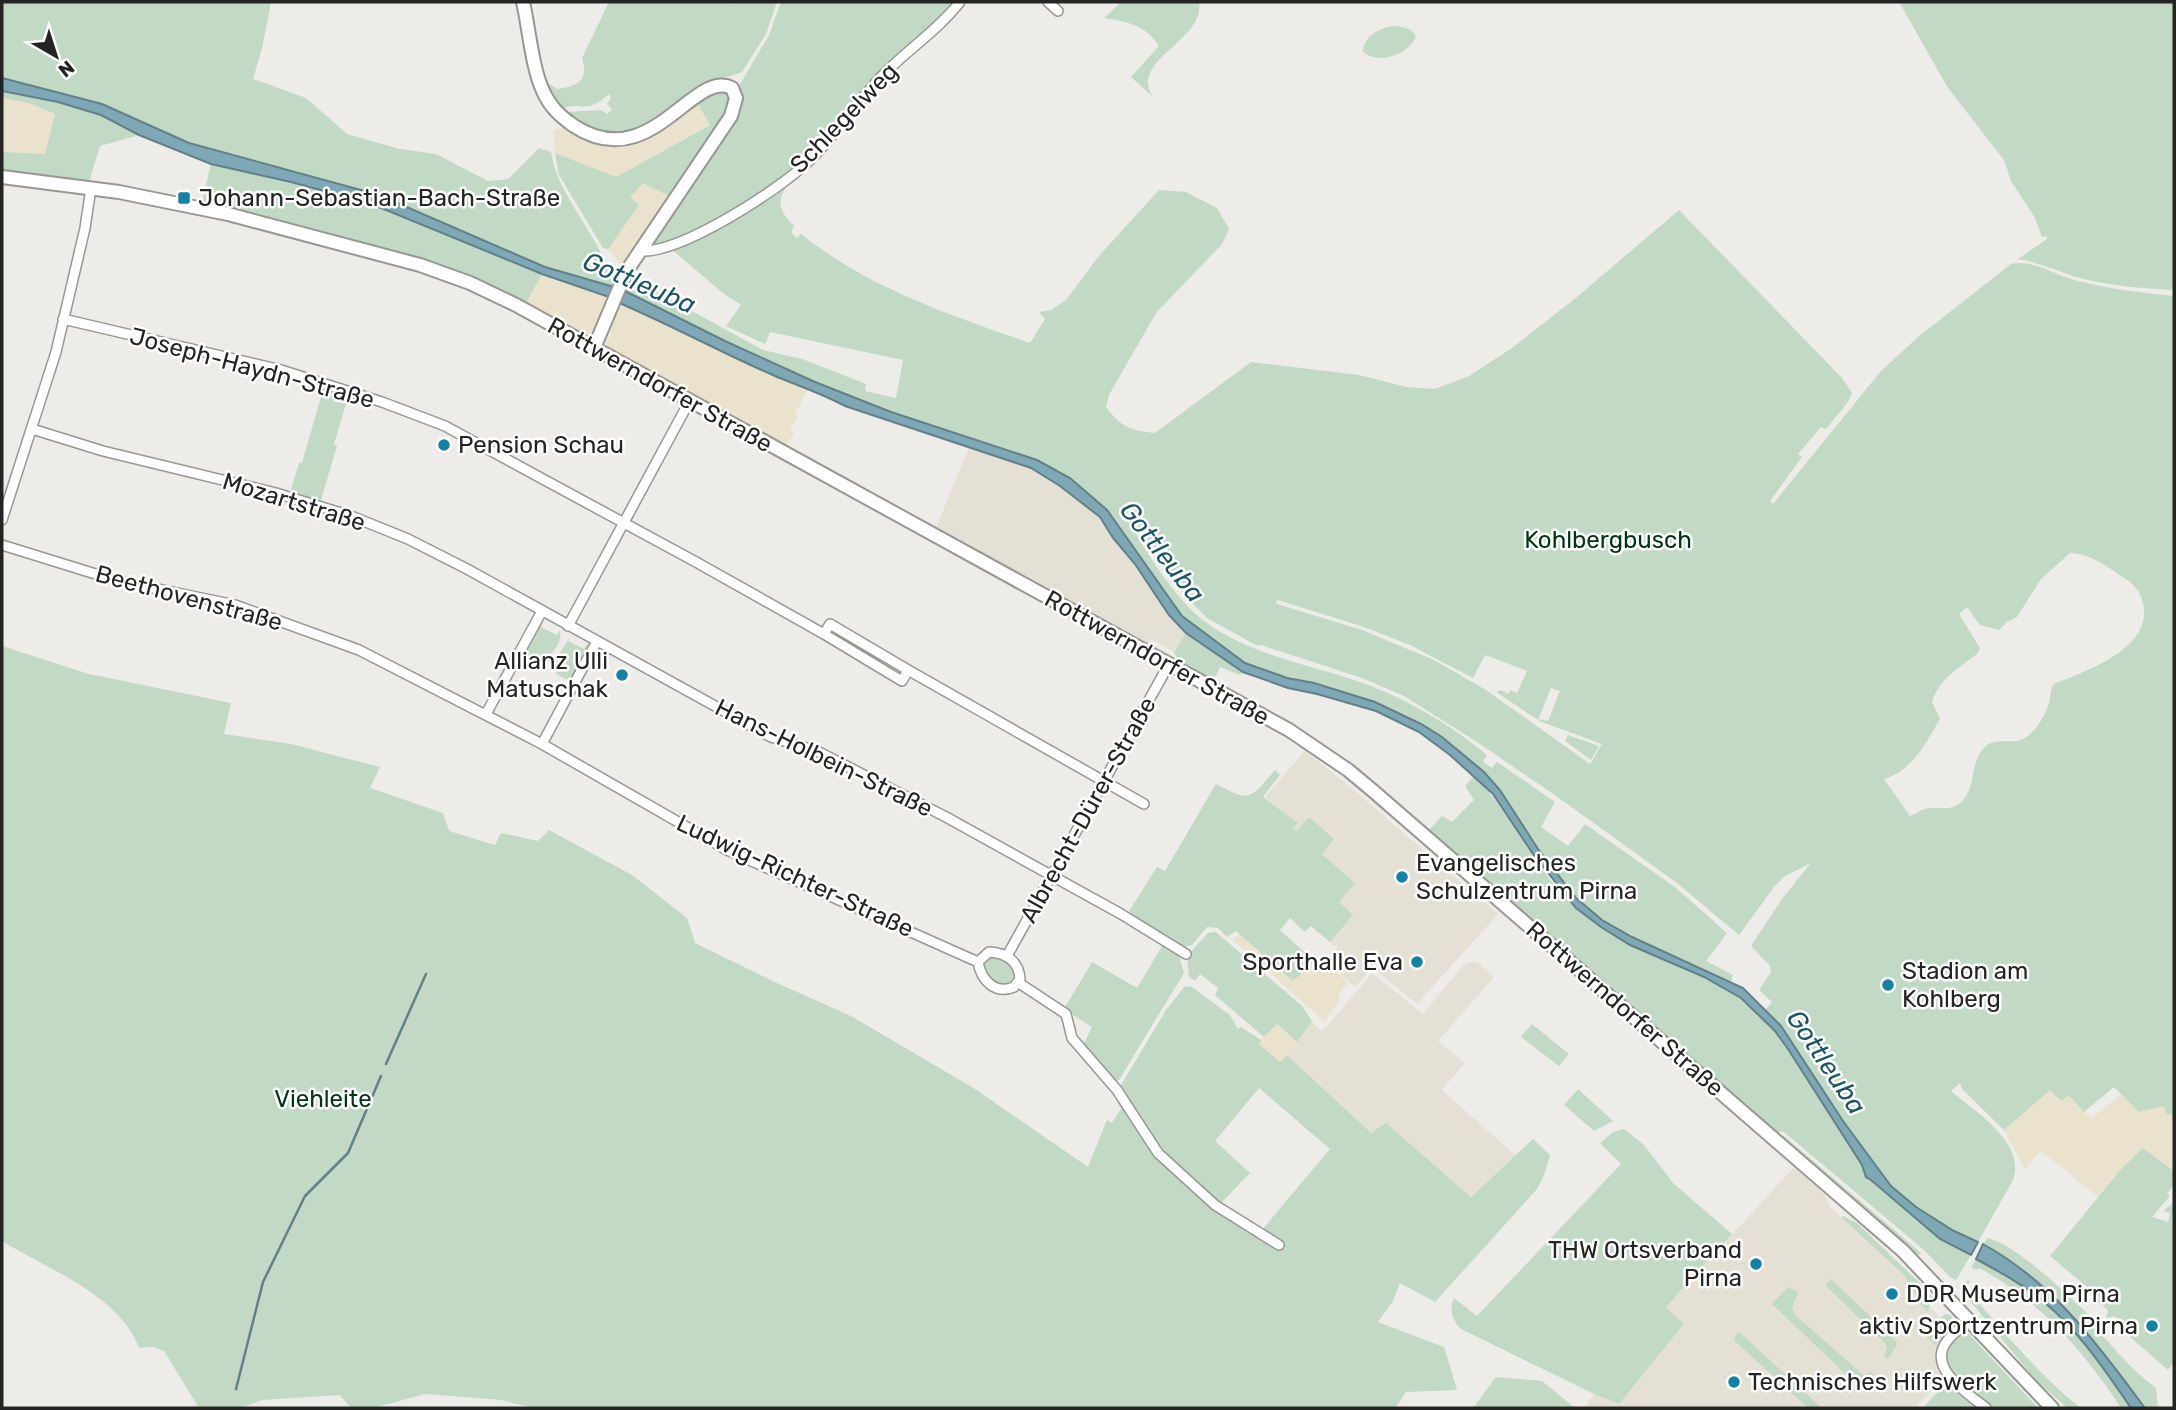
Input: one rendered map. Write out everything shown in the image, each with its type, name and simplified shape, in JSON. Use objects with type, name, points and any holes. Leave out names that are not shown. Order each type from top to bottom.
[{"type":"main road","points":[[523,2],[541,88],[559,116],[582,131],[604,139],[636,137],[654,128],[709,87],[724,84],[732,88],[736,98],[731,116],[622,279],[594,348]]},
{"type":"main road","name":"Rottwerndorfer Straße","points":[[2,177],[161,199],[228,214],[421,265],[470,283],[516,305],[1289,730],[1348,770],[1898,1246],[2052,1408]]},
{"type":"street","name":"Schlegelweg","points":[[640,251],[653,252],[677,244],[769,192],[800,169],[840,127],[881,77],[949,16],[960,2]]},
{"type":"street","points":[[1048,2],[1058,11]]},
{"type":"street","points":[[2,520],[56,352],[85,228],[91,188]]},
{"type":"street","name":"Joseph-Haydn-Straße","points":[[62,319],[281,370],[382,402],[445,426],[824,634],[902,681],[908,670],[1104,782]]},
{"type":"street","points":[[568,626],[689,402]]},
{"type":"street","name":"Mozartstraße","points":[[32,429],[103,451],[276,493],[351,516],[417,544],[568,626]]},
{"type":"street","name":"Beethovenstraße","points":[[2,545],[115,580],[235,605],[298,627],[359,650],[542,744]]},
{"type":"street","points":[[486,715],[542,611]]},
{"type":"street","name":"Hans-Holbein-Straße","points":[[568,626],[771,737],[817,751],[1052,874],[1186,954]]},
{"type":"street","points":[[542,744],[597,641]]},
{"type":"street","name":"Albrecht-Dürer-Straße","points":[[1007,956],[1169,664]]},
{"type":"street","name":"Ludwig-Richter-Straße","points":[[542,744],[727,850],[978,962]]},
{"type":"street","points":[[1104,782],[1144,804]]},
{"type":"street","points":[[989,953],[1007,956],[1012,959],[1020,974],[1019,983],[1010,989],[991,985],[981,977],[978,962],[989,953]]},
{"type":"street","points":[[1019,983],[1066,1014],[1072,1038],[1117,1090],[1158,1153],[1215,1205],[1279,1245]]},
{"type":"street","points":[[1968,1321],[1944,1345],[1941,1358],[1947,1374],[1986,1408]]},
{"type":"shaded area","points":[[2,98],[29,103],[55,114],[45,155],[2,152]]},
{"type":"shaded area","points":[[696,101],[710,124],[616,177],[555,153],[553,130]]},
{"type":"shaded area","points":[[643,182],[671,197],[622,266],[608,249],[638,205],[630,197]]},
{"type":"shaded area","points":[[542,274],[609,297],[596,329],[585,336],[578,334],[525,305]]},
{"type":"shaded area","points":[[617,302],[808,389],[795,414],[798,417],[790,430],[794,433],[785,448],[607,348],[604,337],[610,338],[613,320],[610,318]]},
{"type":"shaded area","points":[[969,447],[1031,468],[1060,486],[1100,517],[1169,615],[1186,633],[1174,652],[1151,639],[1147,647],[970,548],[970,545],[935,530]]},
{"type":"shaded area","name":"Evangelisches Schulzentrum Pirna","points":[[1305,751],[1498,914],[1417,1004],[1372,967],[1355,987],[1326,961],[1338,948],[1315,930],[1355,883],[1293,828],[1297,823],[1265,797]]},
{"type":"shaded area","points":[[1239,933],[1292,980],[1320,957],[1348,983],[1339,993],[1340,1000],[1324,1021],[1233,940]]},
{"type":"shaded area","points":[[1473,962],[1494,977],[1438,1041],[1465,1063],[1442,1090],[1515,1155],[1471,1197],[1386,1123],[1372,1134],[1287,1055],[1312,1021],[1320,1031],[1325,1029],[1372,973],[1423,1014],[1459,970],[1465,964]]},
{"type":"shaded area","points":[[1276,1024],[1297,1042],[1280,1063],[1258,1044]]},
{"type":"shaded area","points":[[2050,1089],[2069,1094],[2091,1119],[2121,1094],[2139,1112],[2164,1106],[2169,1115],[2174,1117],[2174,1171],[2143,1148],[2098,1197],[2041,1151],[2025,1169],[2004,1130]]},
{"type":"shaded area","points":[[1794,1167],[1825,1195],[1830,1207],[1904,1275],[1922,1306],[1928,1312],[1930,1307],[1940,1317],[1926,1336],[1935,1345],[1955,1329],[1960,1335],[1947,1349],[1950,1370],[1915,1408],[1584,1408],[1594,1394],[1619,1404],[1684,1324],[1666,1307]]},
{"type":"green space","points":[[2,2],[271,2],[253,79],[306,98],[347,134],[400,149],[436,154],[488,181],[508,179],[539,148],[551,152],[563,188],[617,280],[614,287],[545,267],[379,195],[189,143],[102,104],[2,78]]},
{"type":"green space","points":[[609,2],[777,2],[766,34],[742,72],[707,84],[652,124],[615,137],[588,130],[566,112],[601,110],[607,114],[612,110],[607,104],[611,98],[609,94],[589,106],[561,109],[557,108],[542,79],[557,89],[580,81],[584,72],[582,58]]},
{"type":"green space","points":[[781,2],[958,2],[794,170],[742,207],[675,241],[651,249],[648,246],[739,105],[739,86],[769,35]]},
{"type":"green space","points":[[1121,2],[1199,2],[1199,13],[1194,24],[1158,60],[1152,70],[1148,82],[1152,96],[1131,77],[1159,46],[1142,29],[1104,18]]},
{"type":"green space","points":[[1899,2],[2174,2],[2174,290],[2100,283],[2018,259],[2047,239],[2047,236],[2042,237],[2034,216],[2011,181],[2004,160],[1948,88]]},
{"type":"green space","points":[[1393,26],[1406,28],[1416,37],[1406,49],[1385,58],[1377,58],[1363,52],[1366,42],[1373,34]]},
{"type":"green space","points":[[717,87],[731,95],[730,109],[624,268],[622,266],[671,197],[643,183],[630,197],[639,205],[608,249],[603,248],[559,175],[555,153],[616,177],[710,125],[696,101]]},
{"type":"green space","points":[[2,91],[58,102],[101,115],[139,135],[100,146],[89,182],[2,173],[2,152],[45,154],[55,114],[29,103],[2,98]]},
{"type":"green space","points":[[211,164],[374,205],[542,274],[525,305],[342,239],[202,202]]},
{"type":"green space","name":"Kohlbergbusch","points":[[794,176],[782,196],[781,206],[794,226],[791,232],[797,238],[801,234],[854,270],[882,285],[970,322],[1030,343],[1045,319],[1039,312],[1051,310],[1066,300],[1098,257],[1159,190],[1186,192],[1217,208],[1229,229],[1222,244],[1156,313],[1109,395],[1106,407],[1127,427],[1155,433],[1251,362],[1359,375],[1406,387],[1435,389],[1469,376],[1512,348],[1577,297],[1679,210],[1842,378],[1852,393],[1826,429],[1821,427],[1798,454],[1802,457],[1770,501],[1773,504],[1881,371],[1918,337],[2011,264],[2037,266],[2070,279],[2102,286],[2174,296],[2174,1117],[2166,1113],[2164,1106],[2139,1112],[2114,1087],[2084,1112],[2069,1095],[2061,1101],[2050,1090],[2004,1130],[1962,1089],[1960,1083],[1951,1091],[1996,1129],[2012,1153],[2015,1166],[2013,1180],[1978,1242],[1954,1231],[1916,1207],[1891,1186],[1843,1121],[1781,1026],[1765,1010],[1772,1002],[1759,990],[1771,972],[1770,966],[1751,946],[1782,899],[1811,863],[1785,876],[1774,887],[1739,935],[1677,883],[1559,798],[1404,696],[1362,678],[1256,645],[1207,618],[1185,596],[1133,522],[1130,523],[1175,592],[1208,624],[1244,644],[1283,659],[1363,683],[1428,714],[1487,755],[1483,762],[1492,768],[1497,762],[1555,802],[1541,827],[1568,846],[1585,824],[1676,888],[1727,933],[1706,961],[1733,975],[1731,983],[1632,937],[1602,920],[1576,898],[1538,849],[1500,790],[1484,772],[1442,737],[1375,702],[1314,683],[1287,678],[1245,663],[1182,616],[1139,555],[1047,466],[1037,460],[908,419],[822,385],[623,290],[628,281],[635,280],[763,350],[802,359],[866,384],[865,391],[896,398],[903,360],[770,332],[765,344],[726,326],[741,305],[671,249]],"holes":[[[2070,553],[2098,561],[2135,587],[2144,608],[2143,623],[2136,636],[2126,647],[2097,666],[2054,684],[2044,716],[2028,736],[2018,741],[1987,745],[1979,755],[1969,790],[1961,802],[1952,807],[1930,808],[1910,816],[1884,779],[1903,770],[1917,755],[1940,719],[1932,702],[1939,687],[1977,654],[1980,648],[1959,614],[1967,607],[1980,625],[1999,630],[2017,617],[2041,579]],[[1278,600],[1364,627],[1410,645],[1473,678],[1485,655],[1527,671],[1517,693],[1511,690],[1508,694],[1501,690],[1496,692],[1538,720],[1551,688],[1560,691],[1548,721],[1539,721],[1602,744],[1590,764],[1486,690],[1434,660],[1362,630],[1277,604]]]},
{"type":"green space","points":[[324,386],[349,394],[320,503],[290,493],[299,463],[302,463]]},
{"type":"green space","points":[[543,621],[541,627],[557,635],[560,630],[560,636],[554,650],[536,664],[521,655]]},
{"type":"green space","points":[[1186,633],[1243,672],[1240,675],[1220,667],[1214,681],[1180,664],[1174,652]]},
{"type":"green space","points":[[571,636],[568,641],[584,649],[587,644],[587,654],[571,682],[556,674],[555,660]]},
{"type":"green space","name":"Viehleite","points":[[2,646],[89,674],[231,703],[224,734],[291,744],[380,767],[370,788],[443,813],[449,831],[495,845],[501,833],[538,841],[549,830],[632,875],[687,918],[695,943],[851,1016],[975,1089],[1088,1167],[1107,1120],[1112,1123],[1121,1109],[1117,1096],[1153,1150],[1179,1179],[1221,1211],[1281,1249],[1282,1246],[1261,1231],[1330,1149],[1259,1088],[1215,1141],[1250,1173],[1219,1205],[1160,1151],[1131,1111],[1120,1087],[1166,1010],[1185,986],[1192,987],[1230,1015],[1238,1029],[1241,1027],[1261,1040],[1259,1044],[1280,1062],[1287,1055],[1371,1133],[1386,1123],[1471,1197],[1533,1139],[1550,1155],[1537,1189],[1435,1302],[1400,1283],[1393,1301],[1378,1322],[1444,1347],[1457,1390],[1406,1392],[1395,1408],[534,1408],[501,1400],[425,1394],[373,1408],[351,1408],[340,1395],[262,1400],[240,1408],[199,1408],[164,1351],[153,1347],[139,1348],[130,1329],[99,1298],[2,1241]]},
{"type":"green space","points":[[1568,735],[1599,746],[1591,760],[1565,741]]},
{"type":"green space","points":[[1275,770],[1280,775],[1263,797],[1298,823],[1293,828],[1297,831],[1309,817],[1334,839],[1322,854],[1355,883],[1339,902],[1353,915],[1330,942],[1311,926],[1305,932],[1290,918],[1280,930],[1314,961],[1293,981],[1236,931],[1227,937],[1218,928],[1207,927],[1192,945],[1182,947],[1128,913],[1157,867],[1165,871],[1216,784],[1236,794],[1249,795]]},
{"type":"green space","points":[[1474,776],[1501,808],[1549,879],[1578,909],[1624,941],[1733,993],[1760,1014],[1807,1076],[1862,1165],[1865,1177],[1940,1239],[1971,1255],[1956,1280],[1784,1132],[1775,1132],[1615,994],[1617,991],[1593,971],[1591,973],[1429,830],[1442,816],[1452,822],[1474,800],[1465,786]]},
{"type":"green space","points":[[1216,932],[1302,1006],[1312,1021],[1297,1042],[1277,1024],[1264,1037],[1215,995],[1218,988],[1200,974],[1195,981],[1189,977],[1187,956],[1208,933]]},
{"type":"green space","points":[[1164,943],[1178,952],[1184,973],[1119,1080],[1113,1081],[1082,1047],[1092,1027],[1064,1009],[1092,962],[1137,988]]},
{"type":"green space","points":[[994,955],[1013,965],[1016,981],[1004,987],[984,976],[982,960]]},
{"type":"green space","points":[[1532,1024],[1569,1054],[1559,1066],[1521,1037]]},
{"type":"green space","points":[[1578,1089],[1613,1121],[1594,1131],[1564,1105]]},
{"type":"green space","points":[[1624,1129],[1644,1145],[1674,1184],[1732,1234],[1666,1307],[1684,1324],[1619,1404],[1461,1329],[1455,1322],[1452,1302],[1454,1298],[1477,1316],[1621,1164],[1600,1143],[1613,1132]]},
{"type":"green space","points":[[1779,1135],[1784,1136],[1921,1253],[1919,1255],[1906,1246]]},
{"type":"green space","points":[[2143,1148],[2174,1171],[2174,1184],[2167,1194],[2170,1196],[2152,1217],[2168,1222],[2170,1213],[2163,1211],[2174,1202],[2174,1362],[2168,1370],[2130,1337],[2130,1329],[2115,1316],[2106,1318],[2108,1310],[2090,1295],[2088,1288],[2050,1256],[2122,1168]]},
{"type":"green space","points":[[1841,1217],[1857,1223],[1927,1290],[1932,1297],[1928,1312],[1904,1275]]},
{"type":"green space","points":[[1988,1238],[2027,1260],[2087,1313],[2085,1316],[2119,1354],[2156,1388],[2158,1408],[2145,1408],[2073,1317],[2032,1278],[1983,1244]]},
{"type":"green space","points":[[1976,1259],[2037,1296],[2057,1314],[2091,1352],[2131,1408],[2121,1408],[2076,1347],[2041,1312],[2001,1281],[1979,1268],[1971,1268]]},
{"type":"green space","points":[[1831,1279],[1895,1340],[1897,1346],[1887,1359],[1884,1356],[1887,1348],[1885,1343],[1825,1285]]},
{"type":"green space","points":[[1968,1280],[1970,1282],[1965,1286],[2006,1334],[2049,1380],[2080,1408],[2067,1408],[2035,1379],[1960,1289]]},
{"type":"green space","points":[[1788,1287],[1798,1292],[1792,1307],[1795,1315],[1863,1375],[1871,1372],[1874,1375],[1865,1382],[1854,1382],[1772,1304]]},
{"type":"green space","points":[[1945,1314],[1950,1315],[1957,1324],[1955,1329],[1935,1345],[1925,1335]]},
{"type":"green space","points":[[1965,1330],[2038,1408],[1992,1408],[1950,1370],[1944,1358],[1947,1349]]},
{"type":"green space","points":[[1738,1331],[1822,1408],[1808,1408],[1736,1342],[1734,1339]]},
{"type":"green space","points":[[1496,1377],[1542,1381],[1575,1408],[1473,1408]]},
{"type":"green space","points":[[1950,1382],[1981,1408],[1923,1408]]},
{"type":"water","points":[[2,78],[102,104],[189,143],[379,195],[545,267],[614,287],[609,297],[542,274],[374,205],[211,164],[139,135],[101,115],[58,102],[2,91]]},
{"type":"water","points":[[623,290],[815,382],[891,412],[1037,460],[1070,478],[1107,510],[1182,616],[1245,663],[1287,678],[1314,683],[1375,702],[1442,737],[1484,772],[1500,790],[1538,849],[1576,898],[1602,920],[1632,937],[1743,988],[1781,1026],[1843,1121],[1891,1186],[1916,1207],[1954,1231],[1978,1242],[1971,1255],[1940,1239],[1866,1177],[1862,1165],[1788,1049],[1775,1031],[1741,998],[1704,977],[1630,945],[1576,908],[1533,854],[1493,794],[1450,755],[1419,732],[1376,711],[1288,688],[1243,672],[1186,633],[1169,615],[1100,517],[1060,486],[1031,468],[845,406],[775,376],[617,302]]},
{"type":"water","points":[[1983,1244],[2032,1278],[2073,1317],[2145,1408],[2131,1408],[2081,1339],[2045,1303],[1976,1259]]},
{"type":"waterway","points":[[386,1064],[426,974]]},
{"type":"waterway","points":[[236,1389],[263,1282],[305,1196],[348,1153],[381,1076]]},
{"type":"place","name":"Johann-Sebastian-Bach-Straße","points":[[184,198]]},
{"type":"place","name":"Pension Schau","points":[[444,445]]},
{"type":"place","name":"Allianz Ulli Matuschak","points":[[622,675]]},
{"type":"place","name":"Evangelisches Schulzentrum Pirna","points":[[1402,877]]},
{"type":"place","name":"Sporthalle Eva","points":[[1417,962]]},
{"type":"place","name":"Stadion am Kohlberg","points":[[1888,985]]},
{"type":"place","name":"THW Ortsverband Pirna","points":[[1756,1264]]},
{"type":"place","name":"DDR Museum Pirna","points":[[1892,1294]]},
{"type":"place","name":"aktiv Sportzentrum Pirna","points":[[2152,1326]]},
{"type":"place","name":"Technisches Hilfswerk","points":[[1734,1382]]},
{"type":"water label","name":"Gottleuba","points":[[639,283]]},
{"type":"water label","name":"Gottleuba","points":[[1162,552]]},
{"type":"water label","name":"Gottleuba","points":[[1826,1062]]}]
